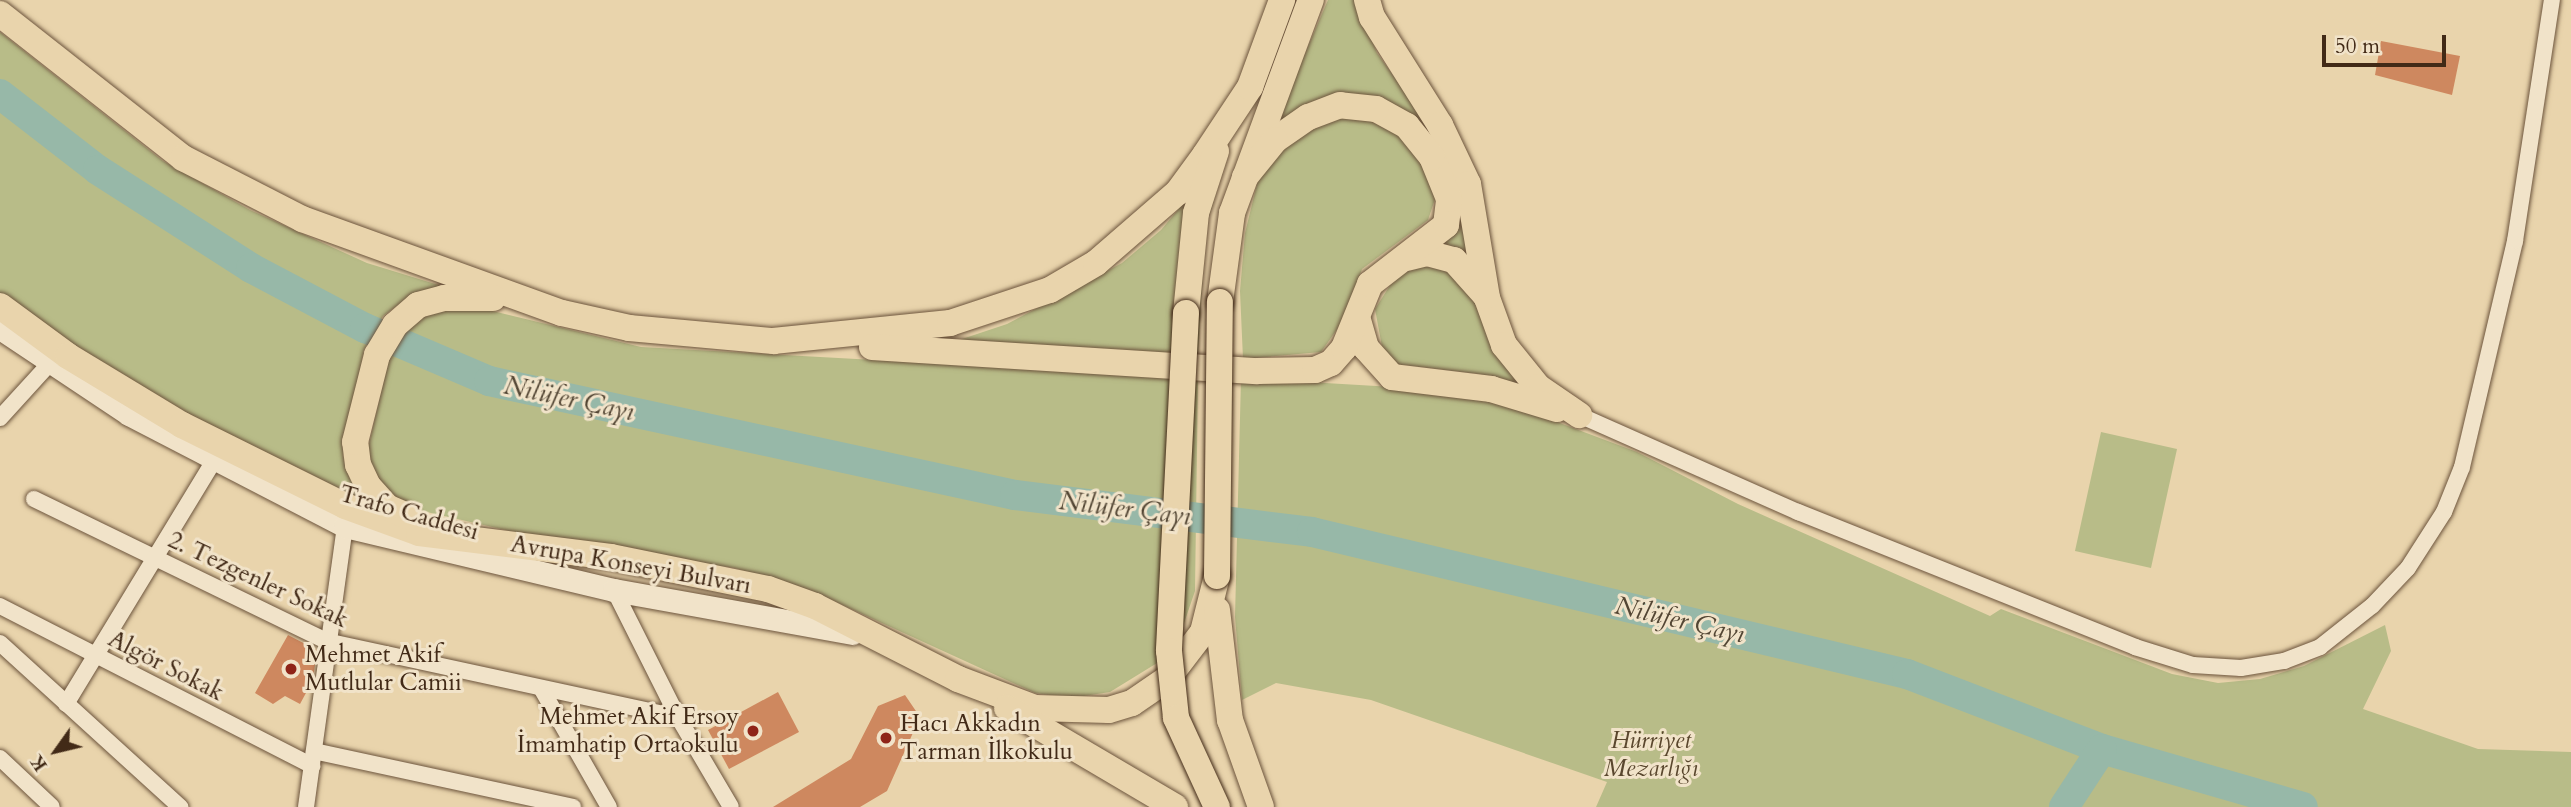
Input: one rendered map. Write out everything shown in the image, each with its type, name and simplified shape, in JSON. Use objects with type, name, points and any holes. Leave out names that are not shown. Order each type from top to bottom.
[{"type":"main road","points":[[773,341],[950,323],[1050,290],[1096,263],[1148,221],[1178,192],[1250,87],[1282,0]]},
{"type":"main road","name":"Avrupa Konseyi Bulvarı","points":[[0,306],[68,356],[182,425],[345,506],[419,533],[493,541],[695,572],[768,589],[888,642],[958,679],[1059,712],[1132,703],[1167,679],[1188,655],[1210,615],[1217,576],[1220,302],[1232,212],[1311,0]]},
{"type":"main road","points":[[1367,0],[1372,18],[1440,125],[1468,184],[1487,298],[1504,345],[1538,387],[1579,415]]},
{"type":"main road","points":[[0,15],[183,158],[302,219],[514,298],[629,328],[773,341],[1257,371],[1315,370],[1338,355],[1358,320],[1370,284],[1393,263],[1432,240],[1446,225],[1449,199],[1432,157],[1407,126],[1376,109],[1340,105],[1308,117],[1275,140],[1245,177]]},
{"type":"main road","points":[[1217,807],[1176,718],[1169,651],[1186,313],[1196,213],[1227,120]]},
{"type":"main road","points":[[1393,263],[1418,254],[1443,256],[1467,270],[1487,298]]},
{"type":"main road","points":[[493,541],[387,508],[368,486],[355,442],[377,355],[395,325],[418,305],[444,298],[514,298]]},
{"type":"main road","points":[[1358,320],[1372,358],[1392,377],[1491,389],[1579,415]]},
{"type":"main road","name":"Trafo Caddesi","points":[[0,328],[214,461],[345,526],[614,590],[820,624],[888,642]]},
{"type":"main road","points":[[1217,576],[1222,681],[1241,760],[1261,807]]},
{"type":"main road","points":[[958,679],[1175,807]]},
{"type":"street","points":[[1579,415],[1798,512],[2135,647],[2193,665],[2241,668],[2284,661],[2320,646],[2372,606],[2408,568],[2444,512],[2462,467],[2515,241],[2552,0]]},
{"type":"street","points":[[0,418],[51,362]]},
{"type":"street","points":[[66,704],[214,461]]},
{"type":"street","name":"2. Tezgenler Sokak","points":[[34,499],[326,641],[678,718]]},
{"type":"street","points":[[306,807],[326,641],[345,526]]},
{"type":"street","points":[[614,590],[678,718],[731,807]]},
{"type":"street","name":"Algör Sokak","points":[[0,606],[96,656],[313,758],[573,807]]},
{"type":"street","points":[[0,643],[180,807]]},
{"type":"street","points":[[541,688],[609,807]]},
{"type":"street","points":[[0,760],[52,807]]},
{"type":"green space","points":[[1328,0],[1356,0],[1377,53],[1421,114],[1457,180],[1473,265],[1441,246],[1447,179],[1367,101],[1269,137]]},
{"type":"green space","points":[[0,32],[163,161],[250,210],[367,263],[445,287],[410,296],[383,316],[364,350],[343,456],[351,481],[372,505],[184,416],[101,367],[0,294]]},
{"type":"green space","points":[[1356,114],[1407,139],[1432,184],[1435,199],[1428,220],[1362,269],[1345,318],[1321,352],[1243,359],[1240,291],[1245,233],[1257,184],[1273,153],[1312,124]]},
{"type":"green space","points":[[1229,149],[1206,227],[1198,356],[953,342],[1007,324],[1122,263],[1161,230]]},
{"type":"green space","points":[[1417,266],[1441,267],[1463,283],[1529,390],[1479,374],[1394,364],[1383,352],[1375,309],[1396,276]]},
{"type":"green space","points":[[468,305],[641,347],[1198,378],[1195,591],[1180,635],[1162,660],[1110,692],[1071,698],[1035,693],[812,591],[735,568],[559,542],[396,505],[385,496],[367,453],[389,357],[404,328],[425,313]]},
{"type":"green space","name":"Hürriyet Mezarlığı","points":[[1241,378],[1410,388],[1504,402],[1637,452],[1738,504],[1990,616],[2001,609],[2172,674],[2218,683],[2260,679],[2304,666],[2385,625],[2391,651],[2363,709],[2478,749],[2571,752],[2571,807],[1596,807],[1607,782],[1371,700],[1276,683],[1242,700],[1235,617]]},
{"type":"green space","points":[[2101,432],[2177,449],[2151,568],[2075,551]]},
{"type":"building","points":[[2381,41],[2460,56],[2452,95],[2375,75]]},
{"type":"building","name":"Mehmet Akif Mutlular Camii","points":[[288,635],[317,650],[313,680],[300,704],[285,696],[273,704],[255,693]]},
{"type":"building","name":"Mehmet Akif Ersoy İmamhatip Ortaokulu","points":[[778,692],[799,732],[729,769],[708,730]]},
{"type":"building","name":"Hacı Akkadın Tarman İlkokulu","points":[[905,695],[920,717],[887,791],[860,807],[773,807],[851,759],[878,706]]},
{"type":"waterway","name":"Nilüfer Çayı","points":[[0,94],[98,170],[251,268],[365,328],[489,381],[1015,495],[1312,532],[1907,674],[2102,749],[2303,807]]},
{"type":"waterway","points":[[2064,807],[2102,749]]},
{"type":"place","name":"Mehmet Akif Mutlular Camii","points":[[291,669]]},
{"type":"place","name":"Mehmet Akif Ersoy İmamhatip Ortaokulu","points":[[753,731]]},
{"type":"place","name":"Hacı Akkadın Tarman İlkokulu","points":[[886,738]]}]
